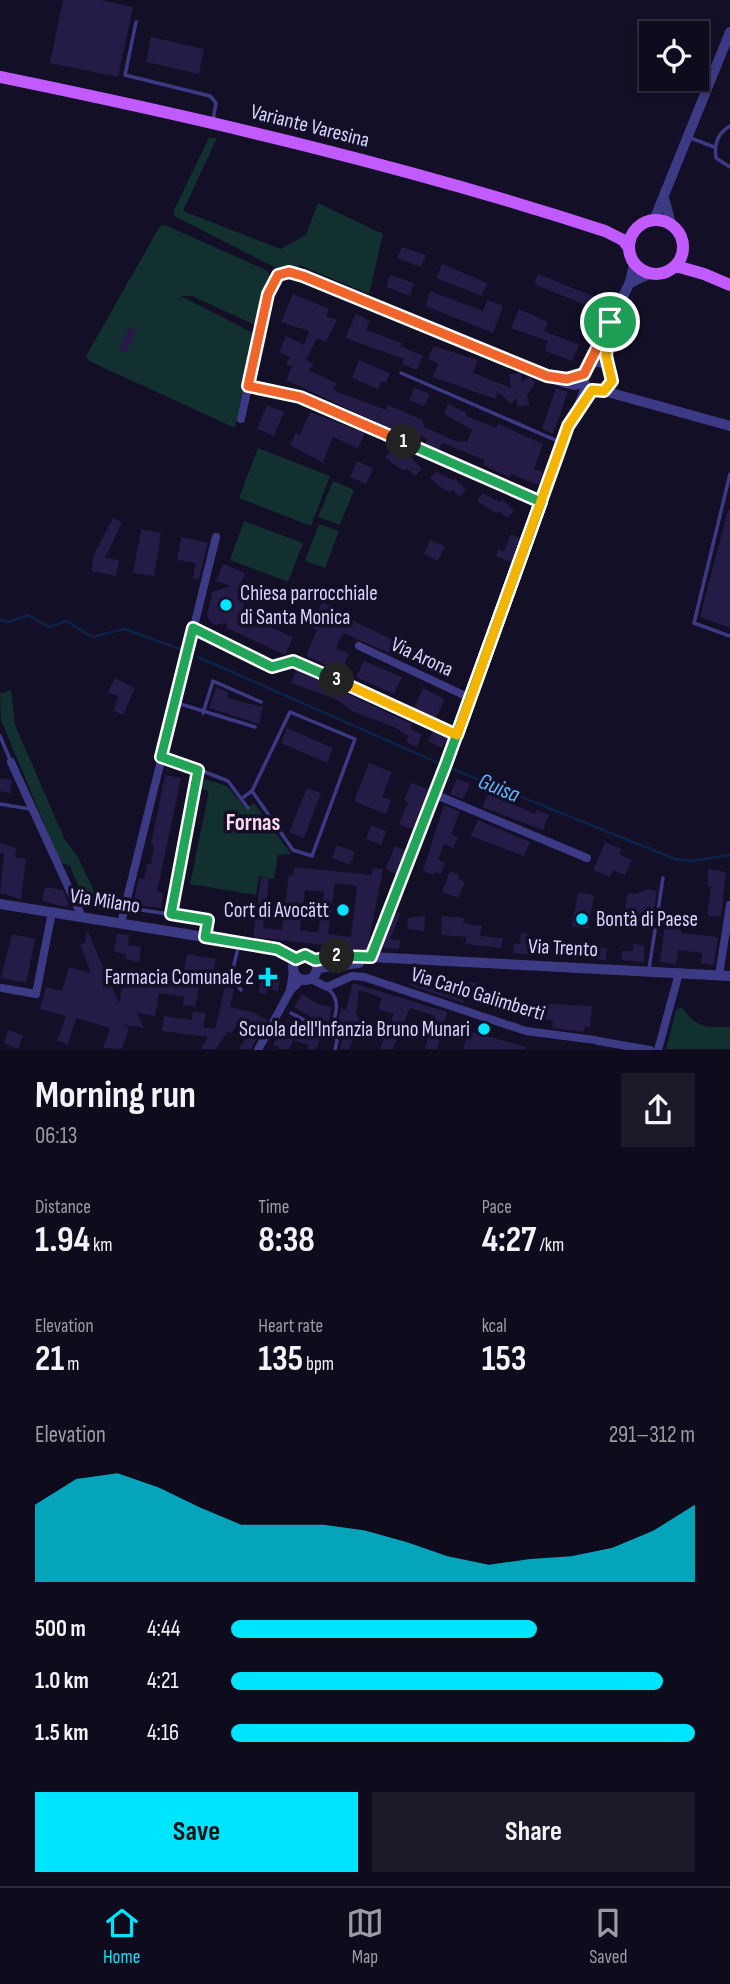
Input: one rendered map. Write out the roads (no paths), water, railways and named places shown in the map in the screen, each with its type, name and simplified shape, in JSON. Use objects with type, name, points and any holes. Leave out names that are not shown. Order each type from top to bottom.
[{"type":"main road","name":"Variante Varesina","points":[[0,77],[212,121],[358,157],[605,231],[623,240],[629,248]]},
{"type":"main road","name":"Variante Varesina","points":[[605,231],[636,228],[654,220]]},
{"type":"main road","points":[[654,220],[671,224],[680,233],[683,251],[704,274]]},
{"type":"main road","points":[[636,228],[629,248],[634,264],[649,274],[666,273],[676,267],[683,251]]},
{"type":"main road","points":[[676,267],[704,274],[730,285]]},
{"type":"street","points":[[654,220],[730,32]]},
{"type":"street","points":[[665,194],[671,224]]},
{"type":"street","points":[[371,957],[457,735],[568,426],[587,383],[591,364],[628,286],[634,264]]},
{"type":"street","points":[[241,419],[270,286],[274,278],[285,272],[303,276],[547,376],[587,383],[604,391],[730,426]]},
{"type":"street","points":[[628,286],[649,274]]},
{"type":"street","points":[[610,322],[606,343],[609,367],[620,388],[638,401]]},
{"type":"street","points":[[591,364],[600,363],[609,367]]},
{"type":"street","points":[[604,391],[613,378]]},
{"type":"street","points":[[248,386],[300,397],[541,502]]},
{"type":"street","points":[[121,923],[216,537]]},
{"type":"street","name":"Via Arona","points":[[359,646],[470,698]]},
{"type":"street","points":[[293,661],[457,735]]},
{"type":"street","points":[[161,757],[198,770],[171,914],[208,920],[205,937]]},
{"type":"street","points":[[11,762],[82,917]]},
{"type":"street","points":[[435,794],[587,858]]},
{"type":"street","name":"Via Milano","points":[[0,904],[239,944],[280,957],[294,965]]},
{"type":"street","points":[[725,975],[730,905]]},
{"type":"street","points":[[2,988],[36,994],[52,912]]},
{"type":"street","points":[[258,1049],[290,991],[294,965],[305,955],[316,964],[395,960]]},
{"type":"street","points":[[290,991],[306,979],[316,964],[332,956],[395,960]]},
{"type":"street","name":"Via Trento","points":[[395,960],[725,975]]},
{"type":"street","points":[[294,965],[306,979],[327,987]]},
{"type":"street","points":[[658,1049],[679,973]]},
{"type":"street","name":"Via Carlo Galimberti","points":[[327,987],[352,976],[382,982],[526,1031],[650,1049]]},
{"type":"lane","points":[[136,22],[125,75],[211,96],[216,103],[212,121]]},
{"type":"lane","points":[[730,126],[723,130],[715,147],[716,158],[730,167]]},
{"type":"lane","points":[[686,136],[715,147]]},
{"type":"lane","points":[[401,373],[562,443]]},
{"type":"lane","points":[[730,474],[694,623],[730,636]]},
{"type":"lane","points":[[193,628],[272,667],[293,661]]},
{"type":"lane","points":[[203,713],[213,681],[261,702]]},
{"type":"lane","points":[[175,703],[255,727]]},
{"type":"lane","points":[[241,799],[252,791],[290,712],[355,739],[312,856],[293,850],[252,791]]},
{"type":"lane","points":[[0,736],[11,762]]},
{"type":"lane","points":[[198,770],[226,779],[248,808]]},
{"type":"lane","points":[[0,804],[32,809]]},
{"type":"lane","points":[[649,972],[663,878]]},
{"type":"lane","points":[[128,908],[171,914]]},
{"type":"lane","points":[[239,944],[231,977],[241,990]]},
{"type":"lane","points":[[327,987],[335,996],[337,1004],[332,1027],[337,1041],[335,1049]]},
{"type":"lane","points":[[291,1013],[332,1027]]},
{"type":"waterway","name":"Guisa","points":[[0,620],[9,622],[28,615],[49,627],[67,621],[92,637],[124,629],[183,650]]},
{"type":"waterway","name":"Guisa","points":[[198,657],[445,766],[675,859],[691,861],[730,855]]},
{"type":"place","name":"Chiesa parrocchiale di Santa Monica","points":[[226,605]]},
{"type":"place","name":"Cort di Avocätt","points":[[343,910]]},
{"type":"place","name":"Bontà di Paese","points":[[582,919]]},
{"type":"place","name":"Farmacia Comunale 2","points":[[268,977]]},
{"type":"place","name":"Scuola dell'Infanzia Bruno Munari","points":[[484,1029]]},
{"type":"district","name":"Fornas","points":[[253,823]]}]
